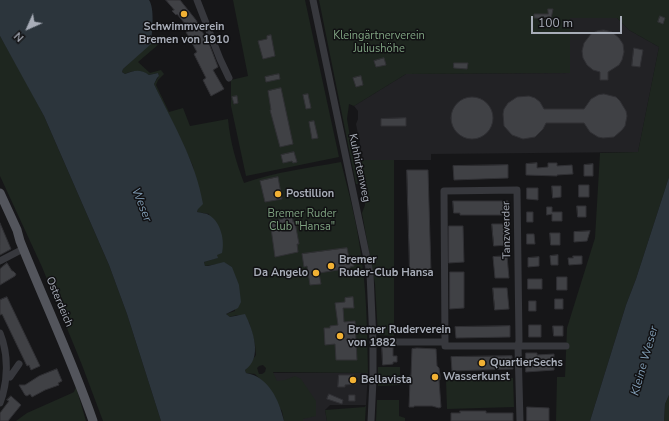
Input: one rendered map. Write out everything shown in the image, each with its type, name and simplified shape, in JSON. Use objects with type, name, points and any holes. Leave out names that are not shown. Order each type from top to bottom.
[{"type":"main road","name":"Osterdeich","points":[[0,193],[17,230],[23,249],[74,370],[93,421]]},
{"type":"street","points":[[197,0],[229,78]]},
{"type":"street","name":"Kuhhirtenweg","points":[[313,0],[370,273],[373,342],[371,421]]},
{"type":"street","name":"Tanzwerder","points":[[445,342],[444,191],[518,190],[518,346],[520,421]]},
{"type":"street","points":[[0,261],[23,249]]},
{"type":"street","points":[[0,334],[10,378]]},
{"type":"street","points":[[373,342],[445,342],[445,346],[566,346]]},
{"type":"street","points":[[0,403],[5,387],[18,364]]},
{"type":"shaded area","points":[[570,18],[617,18],[629,30],[659,47],[638,152],[431,154],[431,160],[363,160],[356,124],[358,119],[358,111],[354,106],[406,74],[570,73]]},
{"type":"shaded area","points":[[270,373],[368,373],[366,405],[330,405],[325,410],[327,421],[303,421]]},
{"type":"green space","points":[[233,0],[305,0],[339,157],[246,176],[231,106],[231,80],[248,76]]},
{"type":"green space","points":[[319,0],[669,0],[669,177],[626,305],[590,421],[556,421],[557,377],[565,377],[567,328],[595,238],[600,153],[638,152],[659,47],[629,30],[617,18],[570,18],[570,73],[406,74],[354,106],[349,104],[347,119],[358,184],[356,184]]},
{"type":"green space","name":"Bremer Ruder Club \"Hansa\"","points":[[164,35],[166,38],[138,62],[150,73],[161,70],[164,74],[158,80],[156,85],[169,112],[183,108],[190,126],[228,119],[230,135],[238,167],[244,183],[280,173],[341,162],[354,215],[364,279],[368,373],[273,372],[277,381],[295,376],[301,379],[316,401],[316,416],[303,419],[303,421],[284,421],[282,411],[260,379],[255,374],[246,373],[245,370],[256,355],[255,344],[249,322],[237,315],[230,317],[226,314],[235,311],[232,267],[225,263],[205,266],[204,262],[217,258],[209,214],[197,212],[198,209],[193,166],[154,84],[159,76],[158,73],[149,75],[140,71],[125,74],[122,72],[123,69],[158,36]],"holes":[[[263,365],[266,368],[265,372],[259,374],[257,368],[259,366]]]},
{"type":"green space","points":[[0,36],[44,116],[109,265],[127,314],[161,421],[103,421],[42,267],[0,176]]},
{"type":"green space","points":[[359,160],[394,160],[394,336],[378,335],[375,284],[362,213],[365,205]]},
{"type":"green space","points":[[378,367],[400,367],[400,385],[378,386]]},
{"type":"green space","points":[[513,378],[514,407],[447,409],[446,380]]},
{"type":"green space","points":[[76,387],[86,421],[16,421],[27,413],[74,392]]},
{"type":"green space","points":[[669,395],[669,421],[664,421],[665,404]]},
{"type":"green space","points":[[377,400],[399,400],[399,416],[405,418],[405,421],[376,421]]},
{"type":"green space","points":[[366,405],[365,421],[327,421],[325,410],[365,407]]},
{"type":"water","name":"Weser","points":[[0,0],[149,0],[153,15],[151,44],[123,69],[122,72],[125,74],[140,71],[149,75],[158,73],[159,76],[154,84],[183,142],[200,188],[203,204],[197,212],[208,214],[213,218],[217,222],[221,232],[223,243],[222,253],[217,255],[218,258],[204,262],[205,266],[224,262],[232,267],[239,285],[241,302],[238,308],[226,314],[230,317],[245,314],[251,328],[255,344],[254,358],[245,370],[246,373],[254,375],[267,384],[276,398],[284,421],[161,421],[127,314],[109,265],[44,116],[0,36]]},
{"type":"water","name":"Kleine Weser","points":[[669,177],[669,395],[665,404],[664,421],[590,421],[626,305]]},
{"type":"building","points":[[166,0],[180,0],[196,20],[210,46],[218,67],[213,70],[224,89],[211,96],[203,80],[206,78],[194,54],[197,52],[186,32],[190,30],[177,14],[176,15],[172,11],[174,10]]},
{"type":"building","points":[[548,9],[553,9],[551,19],[534,18],[534,14],[548,14]]},
{"type":"building","points":[[660,16],[665,18],[663,24],[658,22]]},
{"type":"building","points":[[604,30],[612,32],[619,38],[623,44],[624,52],[619,65],[608,72],[608,80],[600,80],[600,72],[593,70],[587,65],[583,58],[582,51],[584,43],[591,34]]},
{"type":"building","points":[[271,35],[275,56],[263,59],[258,41],[267,39],[267,36]]},
{"type":"building","points":[[634,48],[643,50],[640,67],[632,66]]},
{"type":"building","points":[[384,58],[386,65],[376,67],[374,61]]},
{"type":"building","points":[[454,63],[468,63],[467,69],[454,68]]},
{"type":"building","points":[[279,74],[280,79],[266,82],[265,77]]},
{"type":"building","name":"Kleingärtnerverein Juliushöhe","points":[[361,76],[363,85],[356,87],[353,78]]},
{"type":"building","points":[[281,88],[293,144],[280,147],[270,110],[268,91]]},
{"type":"building","points":[[308,94],[311,108],[306,109],[303,95]]},
{"type":"building","points":[[604,94],[616,97],[626,111],[627,116],[625,126],[614,137],[598,137],[590,132],[584,123],[546,123],[543,129],[535,137],[523,139],[512,135],[504,126],[504,109],[508,103],[517,97],[529,96],[535,98],[540,102],[544,109],[584,109],[591,99],[598,95]]},
{"type":"building","points":[[237,96],[238,103],[234,104],[232,97]]},
{"type":"building","points":[[468,97],[476,97],[487,103],[493,114],[493,122],[487,133],[476,139],[468,139],[457,133],[451,122],[451,114],[457,103]]},
{"type":"building","points":[[406,118],[406,126],[381,126],[381,119]]},
{"type":"building","points":[[314,121],[318,138],[312,139],[309,122]]},
{"type":"building","points":[[294,152],[297,162],[293,163],[292,161],[283,163],[281,155]]},
{"type":"building","points":[[537,163],[537,168],[548,167],[548,163],[557,163],[557,166],[572,165],[573,174],[557,176],[526,175],[526,164]]},
{"type":"building","points":[[593,164],[593,176],[584,176],[584,165]]},
{"type":"building","points":[[508,165],[508,178],[454,180],[453,166]]},
{"type":"building","points":[[407,170],[428,170],[431,272],[410,273]]},
{"type":"building","points":[[278,177],[282,199],[265,202],[260,181]]},
{"type":"building","points":[[579,185],[589,185],[589,197],[579,197]]},
{"type":"building","points":[[552,186],[561,186],[561,197],[553,198]]},
{"type":"building","points":[[527,188],[538,188],[538,200],[527,199]]},
{"type":"building","points":[[453,201],[508,201],[508,212],[502,212],[502,215],[460,215],[460,213],[454,213]]},
{"type":"building","points":[[577,206],[586,206],[586,217],[578,217]]},
{"type":"building","points":[[547,207],[552,207],[552,212],[562,212],[562,221],[552,221],[552,214],[547,215]]},
{"type":"building","points":[[527,212],[533,212],[533,222],[527,222]]},
{"type":"building","points":[[292,213],[299,244],[297,244],[298,252],[275,257],[270,221],[283,219],[283,215]]},
{"type":"building","points":[[0,223],[11,249],[0,255]]},
{"type":"building","points":[[492,224],[506,224],[508,245],[494,246]]},
{"type":"building","points":[[449,226],[463,226],[464,262],[449,263]]},
{"type":"building","points":[[590,231],[587,241],[574,242],[574,232]]},
{"type":"building","points":[[550,233],[560,233],[560,245],[551,245]]},
{"type":"building","points":[[527,234],[534,234],[535,244],[527,244]]},
{"type":"building","name":"Bremer Ruder-Club Hansa","points":[[347,248],[349,258],[353,258],[354,266],[319,273],[321,284],[310,285],[307,266],[304,267],[302,254]]},
{"type":"building","points":[[558,255],[558,265],[551,265],[550,256]]},
{"type":"building","points":[[507,256],[509,278],[495,278],[493,257]]},
{"type":"building","points":[[573,256],[582,256],[582,264],[569,265],[568,258],[573,258]]},
{"type":"building","points":[[539,257],[539,266],[528,267],[528,258]]},
{"type":"building","points":[[7,263],[16,274],[0,285],[0,269]]},
{"type":"building","points":[[450,272],[464,272],[464,308],[450,309]]},
{"type":"building","points":[[557,277],[567,277],[567,290],[557,290]]},
{"type":"building","points":[[528,279],[542,279],[542,289],[528,289]]},
{"type":"building","points":[[493,288],[507,288],[509,309],[495,310]]},
{"type":"building","points":[[7,297],[40,366],[31,370],[29,365],[27,366],[2,314],[0,315],[0,300]]},
{"type":"building","name":"Bremer Ruderverein von 1882","points":[[353,297],[354,308],[343,308],[344,322],[355,321],[357,360],[336,360],[335,344],[325,345],[324,328],[330,328],[330,326],[338,325],[335,303],[345,302],[345,298]]},
{"type":"building","points":[[555,299],[563,299],[563,309],[555,309]]},
{"type":"building","points":[[529,301],[536,301],[536,311],[529,311]]},
{"type":"building","points":[[529,325],[541,325],[541,337],[529,337]]},
{"type":"building","points":[[510,326],[510,337],[456,338],[455,327]]},
{"type":"building","points":[[553,326],[563,326],[563,336],[554,336]]},
{"type":"building","points":[[382,347],[393,347],[393,356],[397,356],[397,362],[383,365]]},
{"type":"building","name":"Wasserkunst","points":[[412,349],[436,349],[437,366],[439,368],[440,375],[441,407],[439,408],[432,406],[409,407],[409,376],[411,376]]},
{"type":"building","points":[[526,353],[537,353],[537,355],[554,354],[554,370],[526,372]]},
{"type":"building","name":"QuartierSechs","points":[[512,356],[513,369],[452,371],[451,357]]},
{"type":"building","points":[[57,369],[62,381],[58,383],[59,385],[32,397],[30,394],[27,396],[25,395],[19,385],[25,385],[39,376]]},
{"type":"building","points":[[339,375],[354,375],[354,378],[356,378],[356,384],[338,387]]},
{"type":"building","points":[[329,394],[343,400],[342,404],[327,399]]},
{"type":"building","points":[[349,395],[355,395],[355,401],[349,401]]},
{"type":"building","points":[[11,396],[21,405],[8,421],[0,421],[0,413]]},
{"type":"building","points":[[527,407],[549,408],[549,421],[527,421]]},
{"type":"building","points":[[460,411],[513,413],[513,421],[451,421],[451,413],[460,413]]},
{"type":"place","name":"Schwimmverein Bremen von 1910","points":[[184,14]]},
{"type":"place","name":"Postillion","points":[[278,194]]},
{"type":"place","name":"Bremer Ruder-Club Hansa","points":[[331,266]]},
{"type":"place","name":"Da Angelo","points":[[316,273]]},
{"type":"place","name":"Bremer Ruderverein von 1882","points":[[340,336]]},
{"type":"place","name":"QuartierSechs","points":[[482,363]]},
{"type":"place","name":"Wasserkunst","points":[[435,377]]},
{"type":"place","name":"Bellavista","points":[[353,380]]}]
